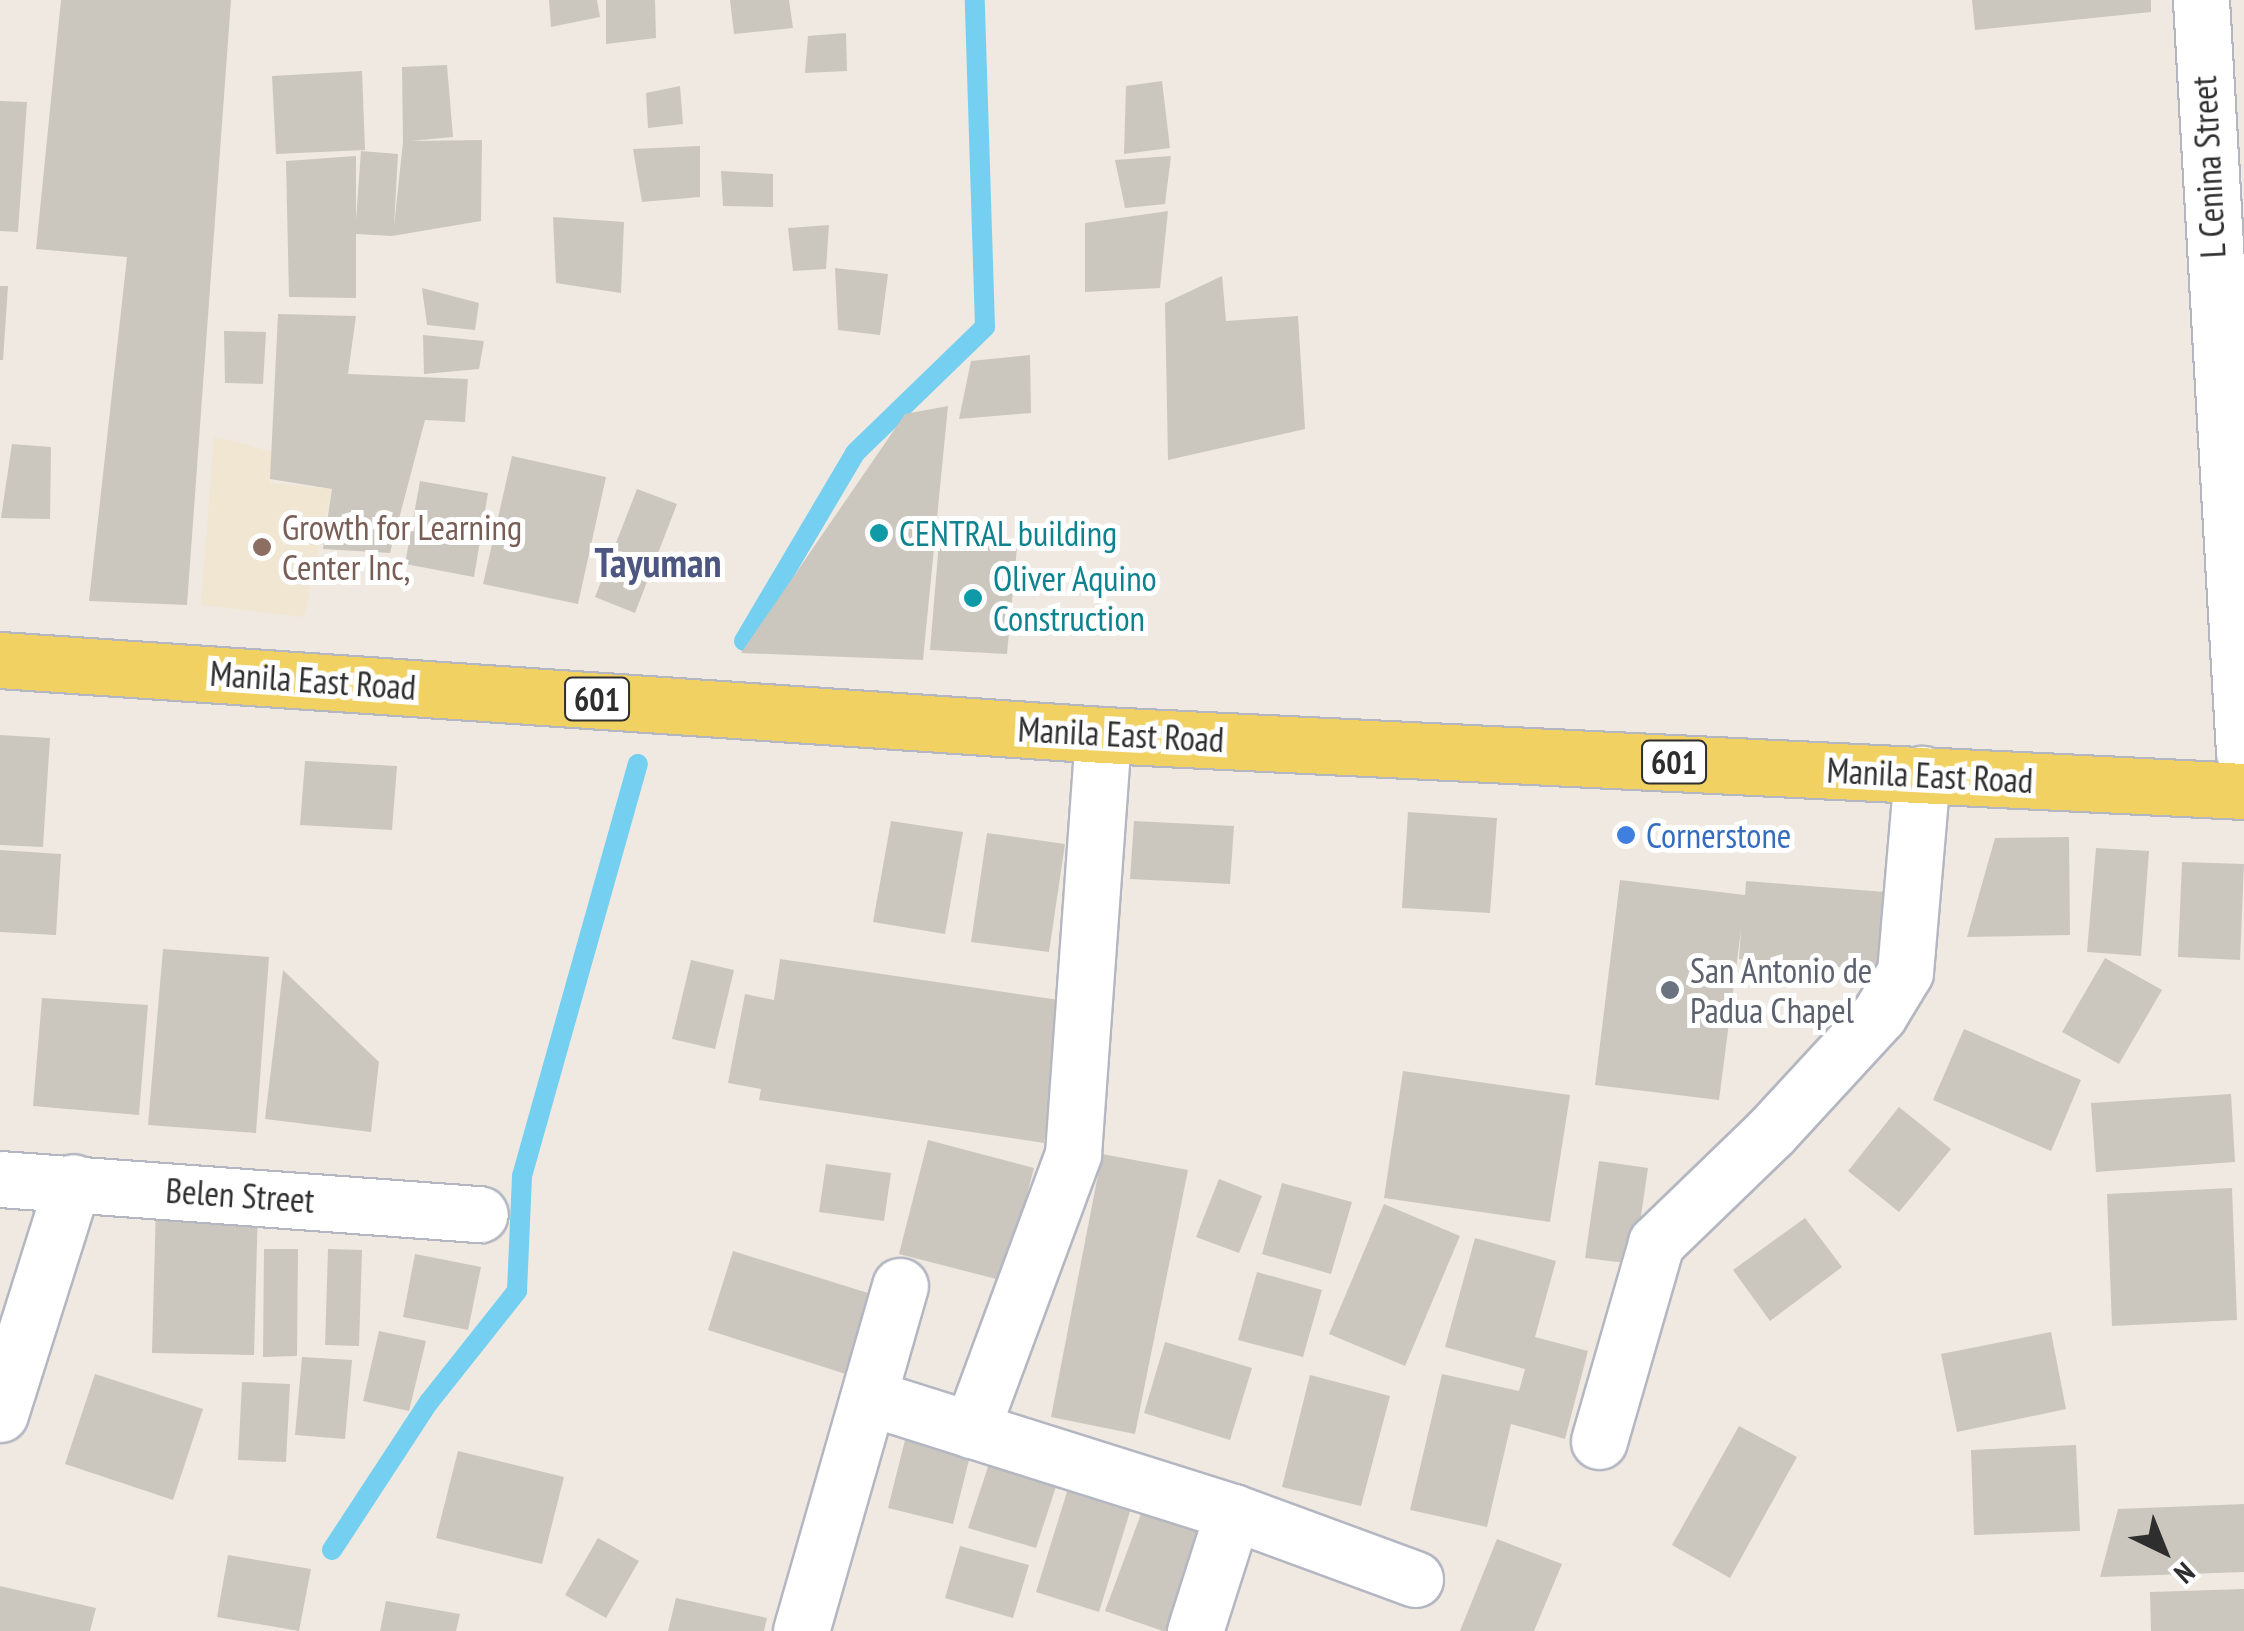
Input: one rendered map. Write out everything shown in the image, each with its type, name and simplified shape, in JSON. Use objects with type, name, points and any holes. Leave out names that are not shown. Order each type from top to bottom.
[{"type":"main road","name":"Manila East Road","points":[[0,660],[1104,735],[2244,791]]},
{"type":"street","name":"L Cenina Street","points":[[2201,0],[2225,130],[2244,752]]},
{"type":"street","points":[[971,1430],[1073,1154],[1104,735]]},
{"type":"street","points":[[1599,1441],[1656,1243],[1770,1134],[1879,1015],[1905,972],[1922,774]]},
{"type":"street","name":"Belen Street","points":[[0,1178],[480,1214]]},
{"type":"street","points":[[0,1414],[73,1182]]},
{"type":"street","points":[[801,1631],[871,1398],[900,1286]]},
{"type":"street","points":[[871,1398],[1233,1512],[1415,1579]]},
{"type":"street","points":[[1194,1631],[1233,1512]]},
{"type":"shaded area","name":"Growth for Learning Center Inc,","points":[[214,436],[272,452],[270,483],[332,489],[304,617],[201,605]]},
{"type":"building","points":[[61,0],[231,0],[187,605],[89,601],[127,257],[36,249]]},
{"type":"building","points":[[549,0],[597,0],[600,17],[551,27]]},
{"type":"building","points":[[606,0],[655,0],[656,38],[606,44]]},
{"type":"building","points":[[730,0],[789,0],[793,28],[734,34]]},
{"type":"building","points":[[1972,0],[2151,0],[2151,12],[1975,30]]},
{"type":"building","points":[[846,33],[847,71],[805,73],[808,36]]},
{"type":"building","points":[[447,65],[453,137],[411,141],[482,140],[481,221],[392,236],[355,234],[361,151],[398,154],[394,226],[403,142],[402,67]]},
{"type":"building","points":[[362,71],[365,150],[276,154],[272,76]]},
{"type":"building","points":[[1162,81],[1170,148],[1124,154],[1126,86]]},
{"type":"building","points":[[680,86],[683,124],[648,128],[646,93]]},
{"type":"building","points":[[0,101],[27,102],[18,232],[0,231]]},
{"type":"building","points":[[700,146],[700,197],[642,202],[633,149]]},
{"type":"building","points":[[356,156],[356,298],[289,297],[286,161]]},
{"type":"building","points":[[1171,156],[1165,204],[1125,208],[1115,160]]},
{"type":"building","points":[[721,171],[773,174],[773,207],[723,206]]},
{"type":"building","points":[[1168,211],[1160,288],[1085,292],[1085,223]]},
{"type":"building","points":[[553,217],[624,222],[621,293],[556,283]]},
{"type":"building","points":[[829,225],[826,269],[793,271],[788,228]]},
{"type":"building","points":[[835,268],[888,274],[880,335],[838,330]]},
{"type":"building","points":[[1222,276],[1226,321],[1298,316],[1305,429],[1168,460],[1165,303]]},
{"type":"building","points":[[0,286],[8,286],[3,360],[0,360]]},
{"type":"building","points":[[422,288],[479,303],[475,330],[427,325]]},
{"type":"building","points":[[278,314],[356,316],[348,374],[468,379],[465,422],[425,420],[390,553],[323,549],[332,489],[270,479]]},
{"type":"building","points":[[224,331],[266,332],[263,384],[225,383]]},
{"type":"building","points":[[423,335],[484,341],[479,369],[424,374]]},
{"type":"building","points":[[1030,355],[1031,413],[959,419],[971,361]]},
{"type":"building","name":"CENTRAL building","points":[[948,406],[923,660],[741,653],[905,414]]},
{"type":"building","points":[[12,444],[51,447],[50,519],[1,518]]},
{"type":"building","points":[[512,456],[606,477],[578,604],[483,584]]},
{"type":"building","points":[[420,481],[488,493],[474,577],[405,564]]},
{"type":"building","points":[[637,489],[677,504],[635,613],[595,597]]},
{"type":"building","name":"Oliver Aquino Construction","points":[[939,542],[1017,547],[1007,654],[930,650]]},
{"type":"building","points":[[0,735],[50,738],[43,847],[0,845]]},
{"type":"building","points":[[305,761],[397,766],[392,830],[300,825]]},
{"type":"building","points":[[1408,812],[1497,818],[1490,913],[1402,908]]},
{"type":"building","points":[[891,821],[963,832],[945,934],[873,922]]},
{"type":"building","points":[[1134,821],[1234,826],[1230,884],[1130,879]]},
{"type":"building","points":[[987,833],[1065,844],[1049,952],[971,942]]},
{"type":"building","points":[[2069,837],[2070,935],[1967,937],[1995,838]]},
{"type":"building","points":[[2096,848],[2149,851],[2141,956],[2087,952]]},
{"type":"building","points":[[0,850],[61,854],[56,935],[0,932]]},
{"type":"building","points":[[2182,862],[2244,864],[2240,960],[2178,957]]},
{"type":"building","name":"San Antonio de Padua Chapel","points":[[1620,880],[1745,895],[1746,881],[1885,892],[1878,970],[1739,959],[1741,930],[1719,1100],[1595,1085]]},
{"type":"building","points":[[163,949],[269,957],[256,1133],[148,1125]]},
{"type":"building","points":[[2105,958],[2162,990],[2119,1064],[2062,1032]]},
{"type":"building","points":[[780,959],[1066,1001],[1044,1143],[759,1100],[761,1089],[728,1083],[745,994],[774,1000]]},
{"type":"building","points":[[691,960],[734,970],[715,1049],[672,1039]]},
{"type":"building","points":[[283,970],[379,1062],[371,1132],[265,1119]]},
{"type":"building","points":[[42,998],[148,1005],[139,1115],[33,1106]]},
{"type":"building","points":[[1964,1029],[2081,1080],[2051,1151],[1933,1100]]},
{"type":"building","points":[[1403,1071],[1570,1095],[1550,1222],[1384,1198]]},
{"type":"building","points":[[2231,1094],[2235,1162],[2096,1172],[2091,1103]]},
{"type":"building","points":[[1899,1107],[1951,1149],[1899,1212],[1848,1171]]},
{"type":"building","points":[[928,1140],[1034,1168],[1004,1281],[899,1254]]},
{"type":"building","points":[[1102,1154],[1188,1170],[1135,1434],[1051,1417]]},
{"type":"building","points":[[1599,1161],[1648,1168],[1634,1264],[1585,1258]]},
{"type":"building","points":[[826,1164],[891,1173],[884,1221],[819,1212]]},
{"type":"building","points":[[1219,1179],[1262,1196],[1239,1253],[1196,1237]]},
{"type":"building","points":[[1282,1183],[1352,1202],[1331,1274],[1262,1254]]},
{"type":"building","points":[[2232,1188],[2237,1320],[2112,1326],[2107,1194]]},
{"type":"building","points":[[156,1204],[258,1206],[254,1355],[152,1353]]},
{"type":"building","points":[[1384,1204],[1460,1236],[1405,1366],[1329,1334]]},
{"type":"building","points":[[1805,1218],[1842,1267],[1770,1321],[1733,1270]]},
{"type":"building","points":[[1475,1238],[1556,1261],[1535,1337],[1588,1351],[1565,1439],[1511,1424],[1487,1527],[1410,1510],[1442,1374],[1519,1391],[1525,1369],[1445,1347]]},
{"type":"building","points":[[264,1249],[298,1249],[297,1356],[263,1357]]},
{"type":"building","points":[[328,1249],[362,1250],[359,1346],[325,1345]]},
{"type":"building","points":[[733,1251],[881,1297],[855,1377],[708,1330]]},
{"type":"building","points":[[415,1254],[481,1267],[468,1330],[403,1317]]},
{"type":"building","points":[[1257,1272],[1322,1290],[1303,1357],[1238,1340]]},
{"type":"building","points":[[379,1331],[426,1341],[409,1411],[363,1401]]},
{"type":"building","points":[[2051,1332],[2066,1409],[1957,1432],[1941,1354]]},
{"type":"building","points":[[1165,1342],[1252,1368],[1230,1440],[1144,1413]]},
{"type":"building","points":[[302,1357],[352,1360],[345,1439],[295,1435]]},
{"type":"building","points":[[95,1374],[203,1409],[173,1500],[65,1464]]},
{"type":"building","points":[[1310,1375],[1390,1396],[1361,1506],[1282,1487]]},
{"type":"building","points":[[242,1382],[290,1384],[286,1462],[238,1460]]},
{"type":"building","points":[[909,1424],[974,1440],[953,1524],[888,1508]]},
{"type":"building","points":[[1739,1426],[1797,1457],[1730,1578],[1672,1545]]},
{"type":"building","points":[[996,1442],[1064,1462],[1036,1548],[968,1528]]},
{"type":"building","points":[[2076,1445],[2080,1531],[1974,1535],[1971,1450]]},
{"type":"building","points":[[458,1451],[564,1477],[542,1564],[436,1538]]},
{"type":"building","points":[[1074,1469],[1137,1489],[1099,1612],[1036,1592]]},
{"type":"building","points":[[1148,1495],[1225,1522],[1186,1631],[1163,1631],[1105,1611]]},
{"type":"building","points":[[2244,1504],[2244,1572],[2100,1577],[2118,1509]]},
{"type":"building","points":[[598,1538],[639,1561],[606,1618],[565,1595]]},
{"type":"building","points":[[1497,1539],[1562,1564],[1534,1631],[1460,1631]]},
{"type":"building","points":[[960,1546],[1029,1565],[1013,1618],[945,1598]]},
{"type":"building","points":[[228,1555],[311,1569],[299,1631],[217,1617]]},
{"type":"building","points":[[0,1586],[96,1608],[90,1631],[0,1631]]},
{"type":"building","points":[[2244,1589],[2244,1631],[2151,1631],[2150,1592]]},
{"type":"building","points":[[676,1598],[767,1618],[764,1631],[668,1631]]},
{"type":"building","points":[[386,1601],[460,1614],[456,1631],[380,1631]]},
{"type":"waterway","points":[[744,641],[855,453],[985,327],[975,0]]},
{"type":"waterway","points":[[332,1550],[429,1402],[517,1291],[522,1176],[638,764]]},
{"type":"place","name":"CENTRAL building","points":[[879,533]]},
{"type":"place","name":"Growth for Learning Center Inc,","points":[[262,547]]},
{"type":"place","name":"Oliver Aquino Construction","points":[[973,598]]},
{"type":"place","name":"Cornerstone","points":[[1626,835]]},
{"type":"place","name":"San Antonio de Padua Chapel","points":[[1670,990]]},
{"type":"district","name":"Tayuman","points":[[658,562]]}]
